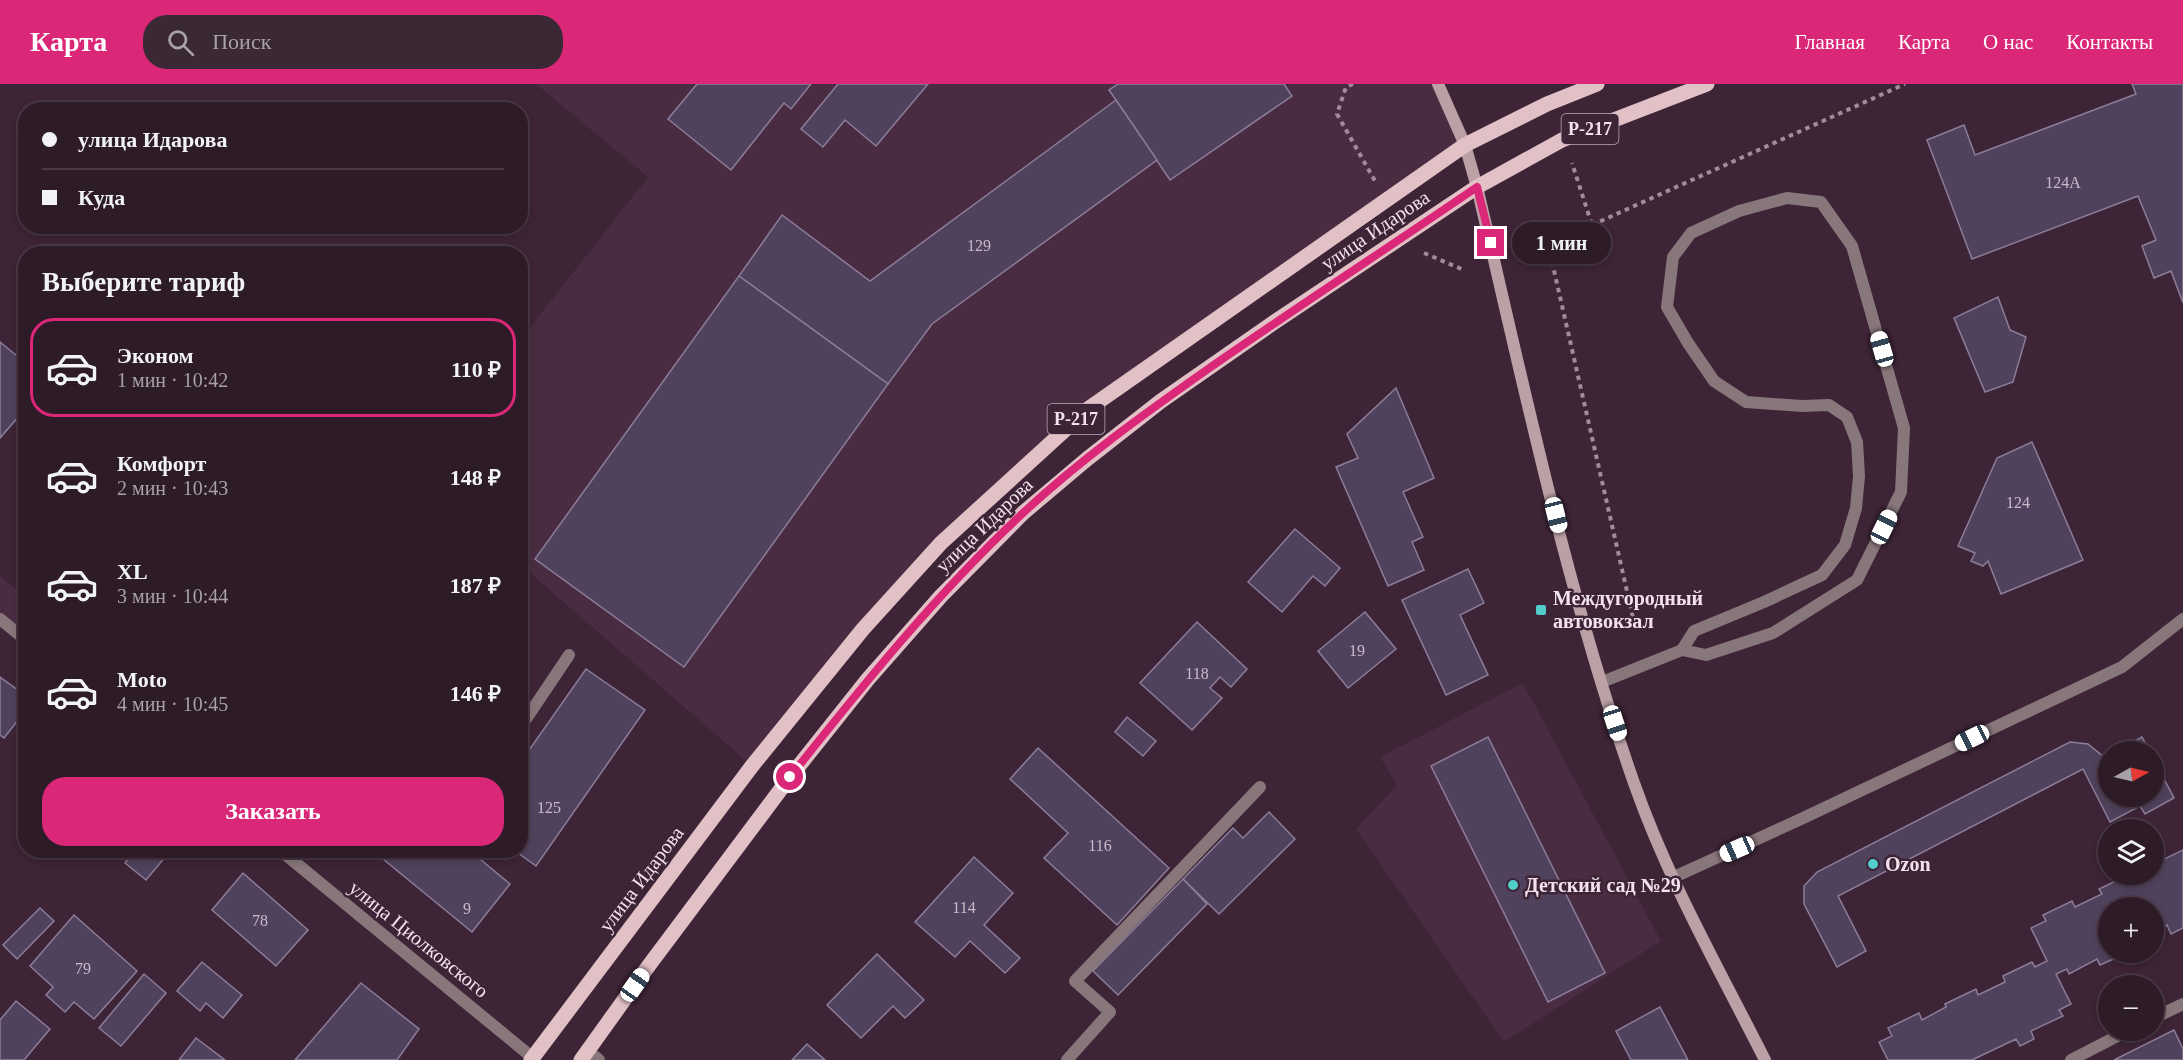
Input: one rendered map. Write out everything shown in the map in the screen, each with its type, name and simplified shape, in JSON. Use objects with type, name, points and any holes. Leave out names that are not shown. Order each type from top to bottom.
[{"type":"main road","points":[[1438,84],[1465,145],[1477,187],[1578,601],[1635,784],[1672,878],[1765,1060]]},
{"type":"main road","name":"улица Идарова","points":[[532,1059],[752,766],[863,629],[941,543],[1088,409],[1465,145],[1547,104],[1597,84]]},
{"type":"main road","name":"улица Идарова","points":[[590,1057],[646,968],[790,777],[868,679],[941,596],[1023,513],[1161,401],[1477,187],[1562,140],[1707,84]]},
{"type":"street","points":[[1602,682],[1682,650],[1706,655],[1773,633],[1857,580],[1901,492],[1904,428],[1852,246],[1821,202],[1786,198],[1739,211],[1691,233],[1673,257],[1667,307],[1714,381],[1746,402],[1802,406],[1829,405],[1847,417],[1857,442],[1859,476],[1856,508],[1845,544],[1822,575],[1694,631],[1682,650]]},
{"type":"street","points":[[0,619],[18,634]]},
{"type":"street","points":[[1672,878],[2122,667],[2183,619]]},
{"type":"street","points":[[528,716],[569,655]]},
{"type":"street","points":[[1067,1060],[1110,1012],[1075,981],[1260,788]]},
{"type":"street","name":"улица Циолковского","points":[[292,858],[532,1059]]},
{"type":"street","points":[[2164,1013],[2183,1004]]},
{"type":"street","points":[[2071,1060],[2108,1041]]},
{"type":"path","points":[[1353,84],[1346,87],[1337,114],[1378,186]]},
{"type":"path","points":[[1527,253],[1905,84]]},
{"type":"path","points":[[1571,162],[1592,225]]},
{"type":"path","points":[[1548,244],[1634,622]]},
{"type":"path","points":[[1416,249],[1464,270]]},
{"type":"shaded area","points":[[536,84],[1438,84],[1465,145],[1088,409],[941,543],[752,766],[528,571],[528,330],[648,177]]},
{"type":"shaded area","points":[[0,576],[18,591],[18,634],[0,619]]},
{"type":"shaded area","name":"Детский сад №29","points":[[1523,683],[1661,941],[1504,1042],[1356,829],[1397,785],[1380,757]]},
{"type":"building","points":[[697,84],[811,84],[791,109],[784,103],[731,170],[668,119]]},
{"type":"building","points":[[838,84],[928,84],[876,146],[845,120],[823,147],[801,129]]},
{"type":"building","points":[[1118,84],[1284,84],[1292,96],[1170,180],[1109,90]]},
{"type":"building","points":[[2132,84],[2183,84],[2183,303],[2171,271],[2154,278],[2142,246],[2156,240],[2138,196],[1972,259],[1927,140],[1964,125],[1975,155],[2136,94]]},
{"type":"building","points":[[1116,100],[1157,160],[932,324],[888,384],[739,276],[782,215],[870,281]]},
{"type":"building","points":[[739,276],[888,384],[684,667],[535,559]]},
{"type":"building","points":[[1998,297],[2010,330],[2026,337],[2013,382],[1985,392],[1954,318]]},
{"type":"building","points":[[0,342],[18,357],[18,417],[0,438]]},
{"type":"building","points":[[1396,388],[1434,478],[1403,492],[1423,537],[1412,542],[1424,570],[1388,586],[1336,467],[1358,458],[1347,434]]},
{"type":"building","points":[[2032,442],[2083,560],[2001,594],[1988,561],[1983,566],[1971,561],[1975,553],[1958,546],[1997,458]]},
{"type":"building","points":[[1295,529],[1340,568],[1325,586],[1313,576],[1282,612],[1248,582]]},
{"type":"building","points":[[1468,569],[1484,603],[1460,615],[1488,675],[1446,695],[1402,600]]},
{"type":"building","points":[[1365,612],[1396,649],[1348,688],[1318,651]]},
{"type":"building","points":[[1197,622],[1247,669],[1231,687],[1220,677],[1210,688],[1222,698],[1192,730],[1140,683]]},
{"type":"building","points":[[586,669],[645,710],[536,866],[525,858],[528,858],[528,752]]},
{"type":"building","points":[[0,677],[18,690],[18,720],[4,738],[0,735]]},
{"type":"building","points":[[1127,717],[1156,741],[1143,756],[1115,732]]},
{"type":"building","points":[[1488,737],[1605,973],[1548,1002],[1431,766]]},
{"type":"building","points":[[2070,742],[2088,744],[2098,752],[2098,798],[2083,769],[1838,896],[1866,951],[1837,967],[1804,904],[1804,886],[1817,872]]},
{"type":"building","points":[[1038,748],[1169,868],[1117,925],[1044,858],[1068,833],[1010,779]]},
{"type":"building","points":[[2164,779],[2174,798],[2164,804]]},
{"type":"building","points":[[2102,807],[2138,807],[2116,819],[2108,819]]},
{"type":"building","points":[[2141,807],[2158,807],[2145,814]]},
{"type":"building","points":[[1269,812],[1295,839],[1219,914],[1183,879],[1233,828],[1243,838]]},
{"type":"building","points":[[2183,850],[2183,928],[2171,934],[2167,925],[2164,926],[2164,897],[2098,897],[2098,961],[2097,959],[2069,974],[2067,969],[2056,974],[2071,1004],[2059,1010],[2063,1016],[2031,1031],[2034,1039],[2020,1046],[2016,1039],[1972,1060],[1888,1060],[1879,1042],[1892,1036],[1888,1028],[1919,1013],[1922,1020],[1946,1007],[1945,1004],[1976,989],[1978,995],[2005,982],[2003,976],[2032,962],[2035,967],[2047,961],[2031,928],[2046,921],[2043,915],[2072,901],[2075,907],[2102,894],[2099,889],[2107,885],[2164,885],[2164,859]]},
{"type":"building","points":[[974,857],[1013,893],[984,925],[1020,958],[1005,973],[970,941],[955,957],[915,922]]},
{"type":"building","points":[[129,858],[164,858],[146,880],[125,863]]},
{"type":"building","points":[[382,858],[479,858],[510,884],[472,932]]},
{"type":"building","points":[[243,873],[308,930],[276,966],[212,910]]},
{"type":"building","points":[[1183,879],[1207,904],[1118,995],[1093,971]]},
{"type":"building","points":[[40,908],[54,921],[17,959],[3,945]]},
{"type":"building","points":[[74,915],[137,971],[94,1019],[74,1002],[65,1012],[46,995],[53,987],[30,966]]},
{"type":"building","points":[[877,954],[924,1000],[905,1018],[893,1006],[861,1038],[827,1005]]},
{"type":"building","points":[[202,962],[242,995],[223,1018],[206,1003],[200,1011],[177,991]]},
{"type":"building","points":[[144,974],[166,993],[121,1046],[99,1028]]},
{"type":"building","points":[[361,983],[419,1029],[397,1060],[295,1060]]},
{"type":"building","points":[[16,1001],[50,1029],[24,1060],[0,1060],[0,1020]]},
{"type":"building","points":[[1660,1007],[1688,1060],[1631,1060],[1616,1031]]},
{"type":"building","points":[[2174,1030],[2183,1049],[2183,1060],[2114,1060],[2152,1041],[2164,1041],[2164,1035]]},
{"type":"building","points":[[196,1038],[225,1060],[179,1060]]},
{"type":"building","points":[[807,1044],[825,1060],[792,1060]]},
{"type":"place","name":"Междугородный автовокзал","points":[[1541,610]]},
{"type":"place","name":"Ozon","points":[[1873,864]]},
{"type":"place","name":"Детский сад №29","points":[[1513,885]]},
{"type":"route","points":[[790,777],[868,679],[941,596],[1023,513],[1161,401],[1477,187],[1491,243]]}]
